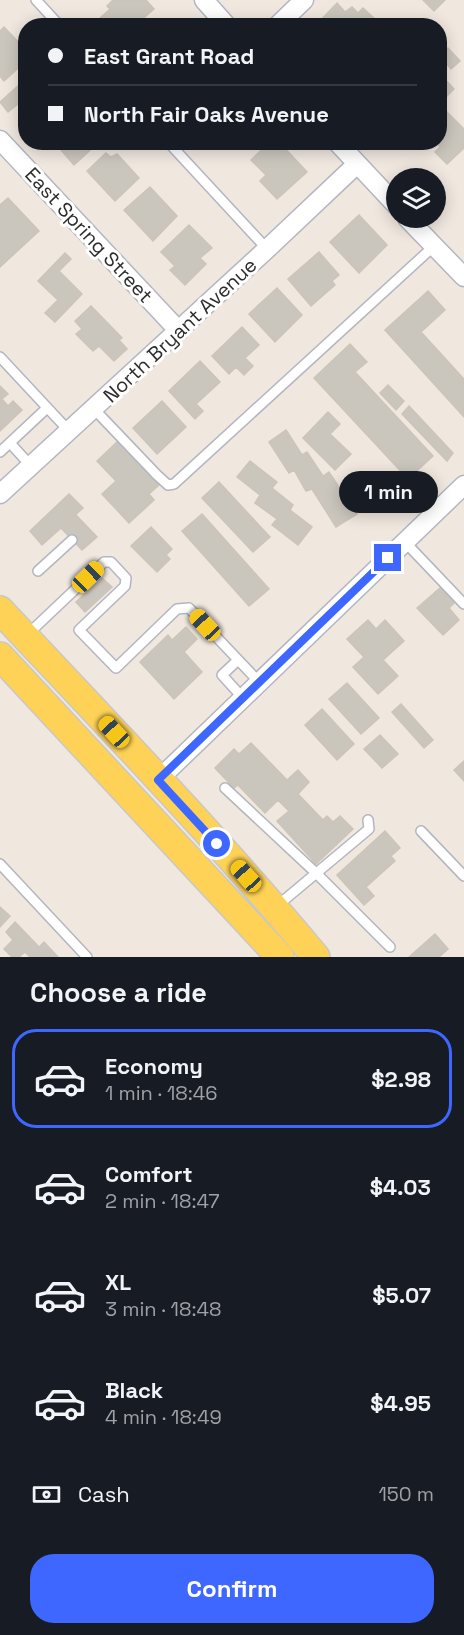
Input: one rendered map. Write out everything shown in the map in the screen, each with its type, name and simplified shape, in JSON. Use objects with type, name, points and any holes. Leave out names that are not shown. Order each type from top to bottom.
[{"type":"main road","points":[[0,610],[275,908],[316,957]]},
{"type":"main road","points":[[0,657],[280,957]]},
{"type":"street","points":[[204,0],[221,18]]},
{"type":"street","points":[[285,18],[304,0]]},
{"type":"street","name":"East Spring Street","points":[[0,140],[178,331]]},
{"type":"street","points":[[344,150],[386,194]]},
{"type":"street","name":"North Bryant Avenue","points":[[1,491],[94,409],[357,164]]},
{"type":"street","points":[[417,228],[464,277]]},
{"type":"street","points":[[158,780],[464,485]]},
{"type":"lane","points":[[36,0],[53,18]]},
{"type":"lane","points":[[175,150],[267,249]]},
{"type":"lane","points":[[94,409],[157,475],[168,485],[174,484],[434,246]]},
{"type":"lane","points":[[0,357],[69,431]]},
{"type":"lane","points":[[0,452],[47,408]]},
{"type":"lane","points":[[10,443],[31,466]]},
{"type":"lane","points":[[38,571],[72,540]]},
{"type":"lane","points":[[405,542],[464,604]]},
{"type":"lane","points":[[25,637],[104,562],[111,562],[126,578],[125,586],[79,630],[116,668],[177,609],[189,608],[259,682]]},
{"type":"lane","points":[[238,660],[222,675],[243,698]]},
{"type":"lane","points":[[225,788],[316,873],[390,947]]},
{"type":"lane","points":[[275,908],[369,829],[368,820]]},
{"type":"lane","points":[[421,831],[464,876]]},
{"type":"lane","points":[[0,864],[87,957]]},
{"type":"building","points":[[113,0],[146,0],[154,9],[144,18],[100,18],[110,9],[107,6]]},
{"type":"building","points":[[423,0],[445,0],[434,11]]},
{"type":"building","points":[[337,3],[345,12],[352,7],[358,13],[363,8],[374,18],[323,18]]},
{"type":"building","points":[[4,27],[18,42],[18,68],[4,81],[0,76],[0,31]]},
{"type":"building","points":[[447,49],[460,61],[451,69],[447,64]]},
{"type":"building","points":[[447,82],[454,89],[447,96]]},
{"type":"building","points":[[18,86],[18,104],[8,112],[0,102]]},
{"type":"building","points":[[447,112],[464,129],[464,148],[447,164],[435,152],[447,150]]},
{"type":"building","points":[[61,150],[90,150],[74,165]]},
{"type":"building","points":[[262,150],[286,150],[307,172],[277,199],[260,181],[266,175],[251,160]]},
{"type":"building","points":[[106,153],[111,157],[117,154],[139,178],[115,201],[87,171]]},
{"type":"building","points":[[150,187],[177,216],[153,241],[124,210]]},
{"type":"building","points":[[8,198],[39,231],[0,267],[0,205]]},
{"type":"building","points":[[359,215],[387,245],[359,273],[330,242]]},
{"type":"building","points":[[189,225],[212,248],[200,258],[206,264],[185,285],[170,270],[175,266],[161,252]]},
{"type":"building","points":[[319,252],[339,275],[332,281],[335,285],[311,306],[288,279]]},
{"type":"building","points":[[65,253],[71,259],[59,271],[82,294],[55,322],[45,313],[58,300],[38,281]]},
{"type":"building","points":[[277,288],[302,315],[275,342],[249,314]]},
{"type":"building","points":[[428,291],[445,310],[421,332],[464,379],[464,417],[385,330]]},
{"type":"building","points":[[91,306],[122,338],[119,340],[127,349],[114,361],[99,346],[93,351],[76,334],[82,329],[75,321]]},
{"type":"building","points":[[242,327],[259,345],[245,358],[253,366],[244,375],[236,367],[229,374],[212,356]]},
{"type":"building","points":[[350,344],[367,362],[355,372],[433,456],[408,479],[314,378]]},
{"type":"building","points":[[200,361],[220,382],[196,404],[203,411],[195,419],[169,391]]},
{"type":"building","points":[[388,385],[404,401],[396,410],[380,393]]},
{"type":"building","points":[[0,386],[8,394],[2,399],[8,406],[13,401],[22,410],[0,431]]},
{"type":"building","points":[[162,401],[186,427],[157,454],[133,428]]},
{"type":"building","points":[[409,406],[453,453],[447,461],[402,414]]},
{"type":"building","points":[[328,412],[340,424],[330,434],[351,454],[335,470],[303,438]]},
{"type":"building","points":[[286,430],[302,455],[307,452],[323,476],[329,472],[357,514],[336,527],[312,489],[306,491],[294,470],[289,473],[269,442]]},
{"type":"building","points":[[118,441],[159,485],[149,494],[154,500],[129,523],[102,494],[116,481],[97,461]]},
{"type":"building","points":[[250,461],[277,482],[272,488],[293,505],[290,510],[312,527],[298,545],[272,525],[277,519],[255,503],[260,495],[237,477]]},
{"type":"building","points":[[219,482],[270,537],[253,552],[202,498]]},
{"type":"building","points":[[69,494],[83,508],[42,545],[30,531]]},
{"type":"building","points":[[75,514],[97,537],[82,550],[61,528]]},
{"type":"building","points":[[202,514],[269,589],[249,606],[182,531]]},
{"type":"building","points":[[151,527],[172,549],[166,555],[170,559],[157,572],[131,546]]},
{"type":"building","points":[[102,578],[112,587],[85,612],[76,602]]},
{"type":"building","points":[[440,588],[454,603],[449,608],[459,620],[443,635],[417,608]]},
{"type":"building","points":[[368,620],[376,629],[385,620],[404,641],[383,660],[398,676],[378,694],[353,667],[364,657],[347,639]]},
{"type":"building","points":[[186,627],[197,639],[184,652],[202,672],[174,699],[140,662],[168,635],[172,640]]},
{"type":"building","points":[[347,683],[379,718],[361,734],[329,699]]},
{"type":"building","points":[[401,704],[433,740],[424,748],[392,712]]},
{"type":"building","points":[[322,709],[354,744],[337,760],[305,725]]},
{"type":"building","points":[[380,735],[398,754],[382,768],[364,749]]},
{"type":"building","points":[[251,743],[287,780],[298,770],[309,782],[298,794],[323,820],[327,816],[333,822],[340,816],[353,829],[316,864],[277,821],[289,811],[278,800],[265,813],[238,785],[234,788],[215,768],[234,749],[239,754]]},
{"type":"building","points":[[464,761],[464,781],[454,770]]},
{"type":"building","points":[[385,831],[400,848],[391,856],[395,861],[366,887],[374,896],[364,905],[337,875]]},
{"type":"building","points":[[0,907],[10,916],[0,927]]},
{"type":"building","points":[[15,922],[39,947],[44,942],[58,957],[30,957],[25,952],[19,957],[12,957],[4,949],[13,940],[6,932]]},
{"type":"building","points":[[435,934],[448,949],[439,957],[409,957]]},
{"type":"route","points":[[217,844],[158,780],[388,558]]}]
